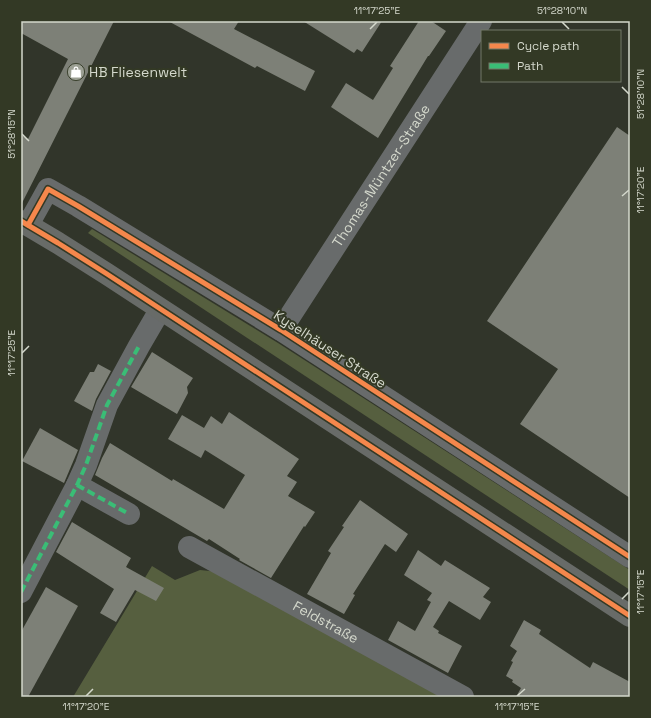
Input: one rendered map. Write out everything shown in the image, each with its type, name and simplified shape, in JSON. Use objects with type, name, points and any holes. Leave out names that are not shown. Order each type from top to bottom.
[{"type":"main road","name":"Kyselhäuser Straße","points":[[25,223],[58,243],[630,616]]},
{"type":"street","name":"Thomas-Müntzer-Straße","points":[[281,330],[481,21]]},
{"type":"street","name":"Kyselhäuser Straße","points":[[25,223],[48,189],[281,330],[630,557]]},
{"type":"street","points":[[21,592],[77,485],[86,465],[107,405],[144,336],[160,310]]},
{"type":"street","points":[[77,485],[129,514]]},
{"type":"street","name":"Feldstraße","points":[[189,547],[463,697]]},
{"type":"green space","points":[[92,229],[278,343],[630,570],[630,590],[88,233]]},
{"type":"green space","points":[[152,566],[175,580],[200,570],[219,572],[446,697],[73,697]]},
{"type":"building","points":[[21,21],[114,21],[21,205],[21,135],[28,139],[68,59],[21,33]]},
{"type":"building","points":[[168,21],[239,21],[234,29],[315,71],[305,91],[257,66],[255,68]]},
{"type":"building","points":[[303,21],[382,21],[362,52],[357,49],[354,53]]},
{"type":"building","points":[[419,21],[431,21],[446,31],[428,56],[378,138],[331,107],[346,83],[373,100],[393,68],[390,66]]},
{"type":"building","points":[[617,127],[630,136],[630,498],[520,424],[558,369],[487,321]]},
{"type":"building","points":[[152,352],[193,378],[187,387],[188,393],[177,414],[131,387]]},
{"type":"building","points":[[98,364],[111,371],[96,399],[92,411],[74,401],[90,372],[94,372]]},
{"type":"building","points":[[229,412],[299,459],[287,476],[297,482],[288,496],[315,512],[305,527],[304,526],[271,578],[239,560],[240,559],[209,539],[207,541],[95,475],[110,443],[172,481],[173,479],[224,509],[245,475],[205,450],[201,458],[168,439],[182,415],[204,428],[211,416],[222,424]]},
{"type":"building","points":[[40,428],[78,450],[64,483],[22,461]]},
{"type":"building","points":[[360,500],[408,534],[396,552],[385,544],[353,594],[355,595],[344,614],[307,594],[331,553],[328,551],[344,527],[342,526]]},
{"type":"building","points":[[72,522],[131,558],[126,567],[164,588],[156,601],[135,590],[116,622],[100,613],[114,589],[56,552]]},
{"type":"building","points":[[418,550],[441,566],[445,560],[490,588],[483,597],[491,602],[480,620],[449,601],[433,627],[439,631],[438,633],[462,646],[448,673],[388,640],[398,621],[415,631],[431,602],[427,600],[432,593],[404,575]]},
{"type":"building","points":[[46,587],[78,606],[28,697],[21,697],[21,632]]},
{"type":"building","points":[[524,620],[541,630],[539,634],[590,668],[593,662],[630,682],[630,697],[516,697],[521,688],[512,682],[513,680],[506,676],[513,662],[511,661],[517,651],[510,646]]},
{"type":"marked path","points":[[21,592],[77,485],[86,465],[107,405],[139,346]]},
{"type":"marked path","points":[[77,485],[129,514]]},
{"type":"cycle path","points":[[28,225],[48,189],[281,330],[630,557]]},
{"type":"cycle path","points":[[21,221],[107,274],[630,616]]},
{"type":"place","name":"HB Fliesenwelt","points":[[76,72]]}]
